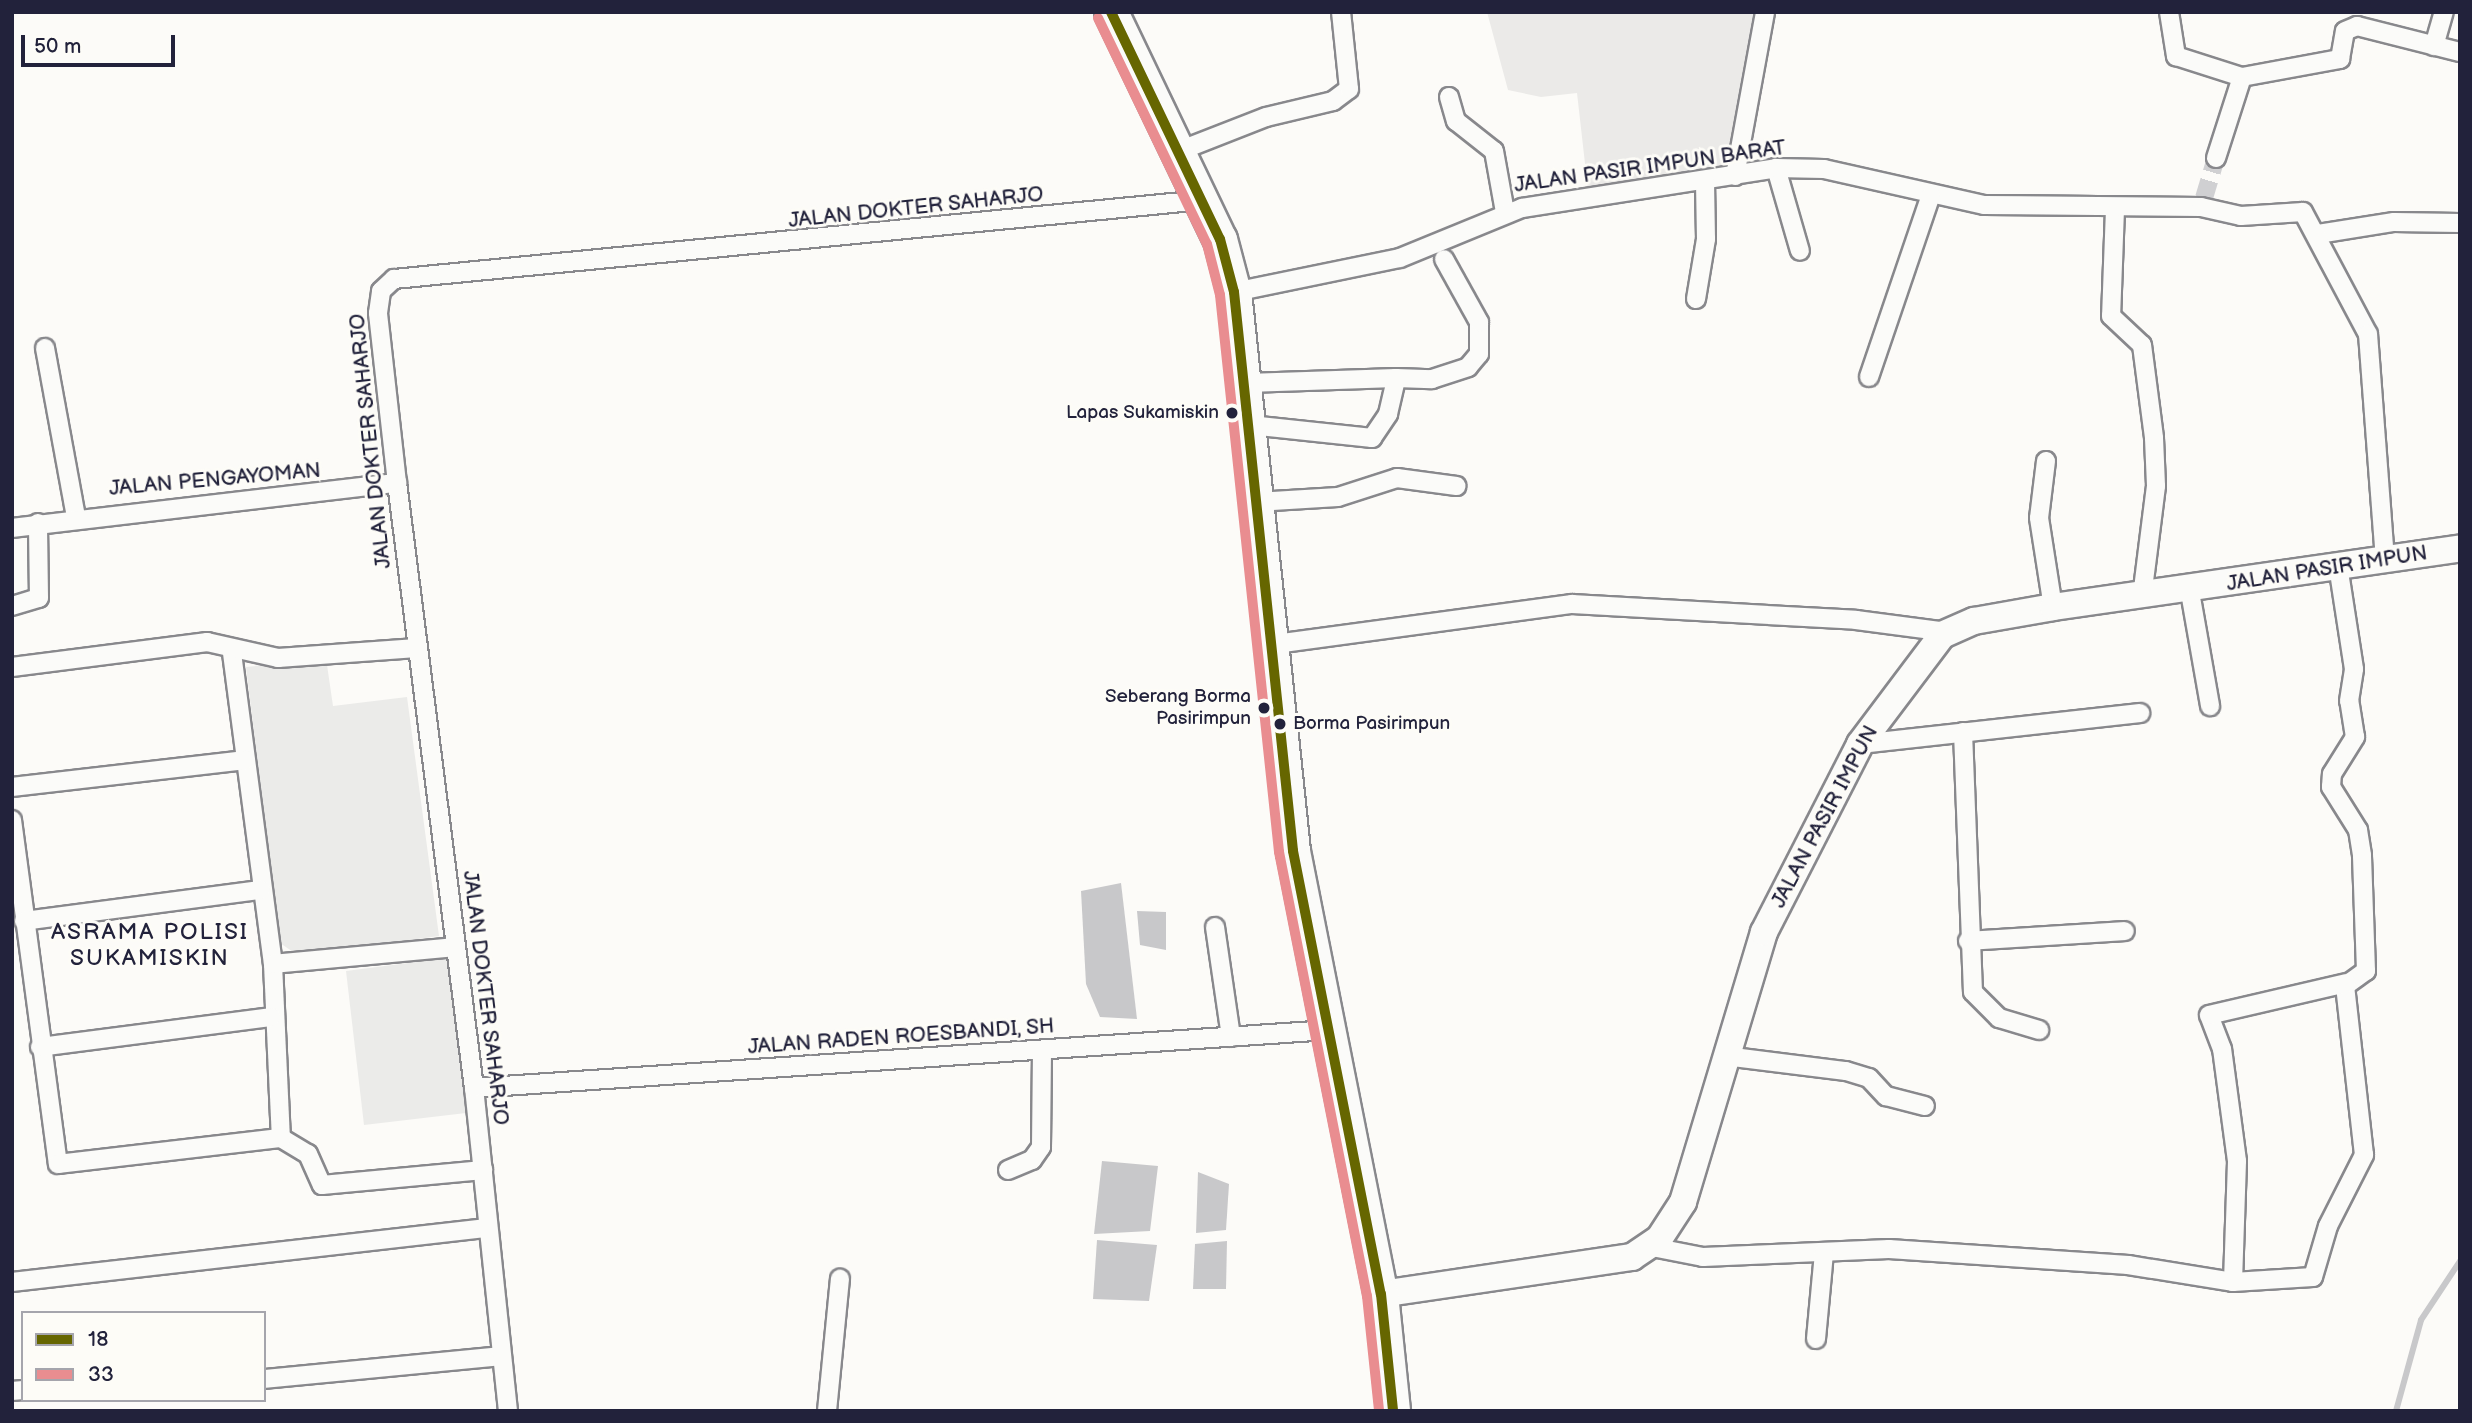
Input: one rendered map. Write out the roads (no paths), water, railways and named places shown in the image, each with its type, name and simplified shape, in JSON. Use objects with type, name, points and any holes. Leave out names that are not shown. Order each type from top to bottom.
[{"type":"highway","points":[[1111,12],[1203,200],[1234,292],[1247,383],[1268,645],[1293,851],[1381,1294],[1393,1411]]},
{"type":"street","points":[[1179,151],[1266,117],[1333,101],[1349,89],[1341,12]]},
{"type":"street","points":[[1735,176],[1765,12]]},
{"type":"street","points":[[2169,12],[2176,56],[2242,77],[2340,59],[2345,31],[2357,26],[2460,52]]},
{"type":"street","points":[[2434,46],[2444,12]]},
{"type":"street","points":[[2216,158],[2242,77]]},
{"type":"street","points":[[1450,97],[1455,121],[1494,151],[1505,212]]},
{"type":"street","points":[[1776,168],[1800,251]]},
{"type":"street","name":"JALAN PASIR IMPUN BARAT","points":[[1234,292],[1400,258],[1461,237],[1505,212],[1705,182],[1776,168],[1824,169],[1983,205],[2115,209],[2203,202],[2241,216],[2302,212],[2318,234],[2368,334],[2385,559]]},
{"type":"street","points":[[1696,299],[1706,239],[1705,182]]},
{"type":"street","points":[[1869,377],[1930,195]]},
{"type":"street","name":"JALAN DOKTER SAHARJO","points":[[508,1411],[474,1088],[397,483],[378,313],[381,292],[394,279],[1203,200]]},
{"type":"street","points":[[2115,209],[2111,316],[2142,345],[2154,439],[2156,486],[2142,597]]},
{"type":"street","points":[[2318,234],[2394,222],[2460,223]]},
{"type":"street","points":[[1247,383],[1459,373],[1479,354],[1479,322],[1444,260]]},
{"type":"street","points":[[45,348],[76,517]]},
{"type":"street","points":[[1250,425],[1372,438],[1384,424],[1396,378]]},
{"type":"street","points":[[2046,461],[2039,518],[2053,607]]},
{"type":"street","points":[[1256,502],[1338,497],[1397,478],[1456,486]]},
{"type":"street","name":"JALAN PENGAYOMAN","points":[[12,528],[76,517],[397,483]]},
{"type":"street","points":[[12,606],[39,597],[38,523]]},
{"type":"street","name":"JALAN PASIR IMPUN","points":[[1652,1247],[1683,1202],[1757,947],[1860,744],[1947,632],[2053,607],[2190,592],[2460,548]]},
{"type":"street","points":[[2233,1282],[2237,1161],[2227,1076],[2209,1015],[2346,983],[2364,974],[2366,954],[2358,830],[2331,787],[2356,737],[2349,701],[2354,669],[2338,566]]},
{"type":"street","points":[[2190,592],[2210,706]]},
{"type":"street","points":[[1268,645],[1572,604],[1856,620],[1947,632]]},
{"type":"street","points":[[12,667],[207,642],[232,653],[344,656],[417,648]]},
{"type":"street","points":[[232,653],[261,890],[274,964],[271,1017],[281,1138]]},
{"type":"street","points":[[1860,744],[2140,713]]},
{"type":"street","points":[[1964,732],[1968,941],[1973,992],[1985,1009],[2039,1030]]},
{"type":"street","points":[[12,787],[245,760]]},
{"type":"street","points":[[12,820],[40,1047],[58,1164],[281,1138],[308,1154],[322,1185],[483,1170]]},
{"type":"street","points":[[24,921],[261,890]]},
{"type":"street","points":[[1215,927],[1231,1037]]},
{"type":"street","points":[[1968,941],[2125,931]]},
{"type":"street","points":[[274,964],[455,947]]},
{"type":"street","points":[[1381,1294],[1632,1257],[1652,1247],[1703,1256],[1889,1249],[2128,1265],[2233,1282],[2313,1277],[2328,1226],[2362,1161],[2346,983]]},
{"type":"street","points":[[40,1047],[271,1017]]},
{"type":"street","name":"JALAN RADEN ROESBANDI, SH","points":[[474,1088],[1330,1030]]},
{"type":"street","points":[[1008,1170],[1032,1160],[1041,1147],[1042,1051]]},
{"type":"street","points":[[1725,1056],[1846,1071],[1869,1078],[1886,1096],[1924,1106]]},
{"type":"street","points":[[12,1282],[487,1228]]},
{"type":"street","points":[[1816,1339],[1824,1252]]},
{"type":"street","points":[[827,1411],[840,1279]]},
{"type":"street","points":[[266,1380],[501,1356]]},
{"type":"waterway","points":[[2396,1411],[2421,1320],[2460,1261]]},
{"type":"tunnel","points":[[2204,198],[2216,158]]},
{"type":"place","name":"Lapas Sukamiskin","points":[[1232,413]]},
{"type":"place","name":"Seberang Borma Pasirimpun","points":[[1264,708]]},
{"type":"place","name":"Borma Pasirimpun","points":[[1280,724]]},
{"type":"district","name":"ASRAMA POLISI SUKAMISKIN","points":[[150,945]]}]
